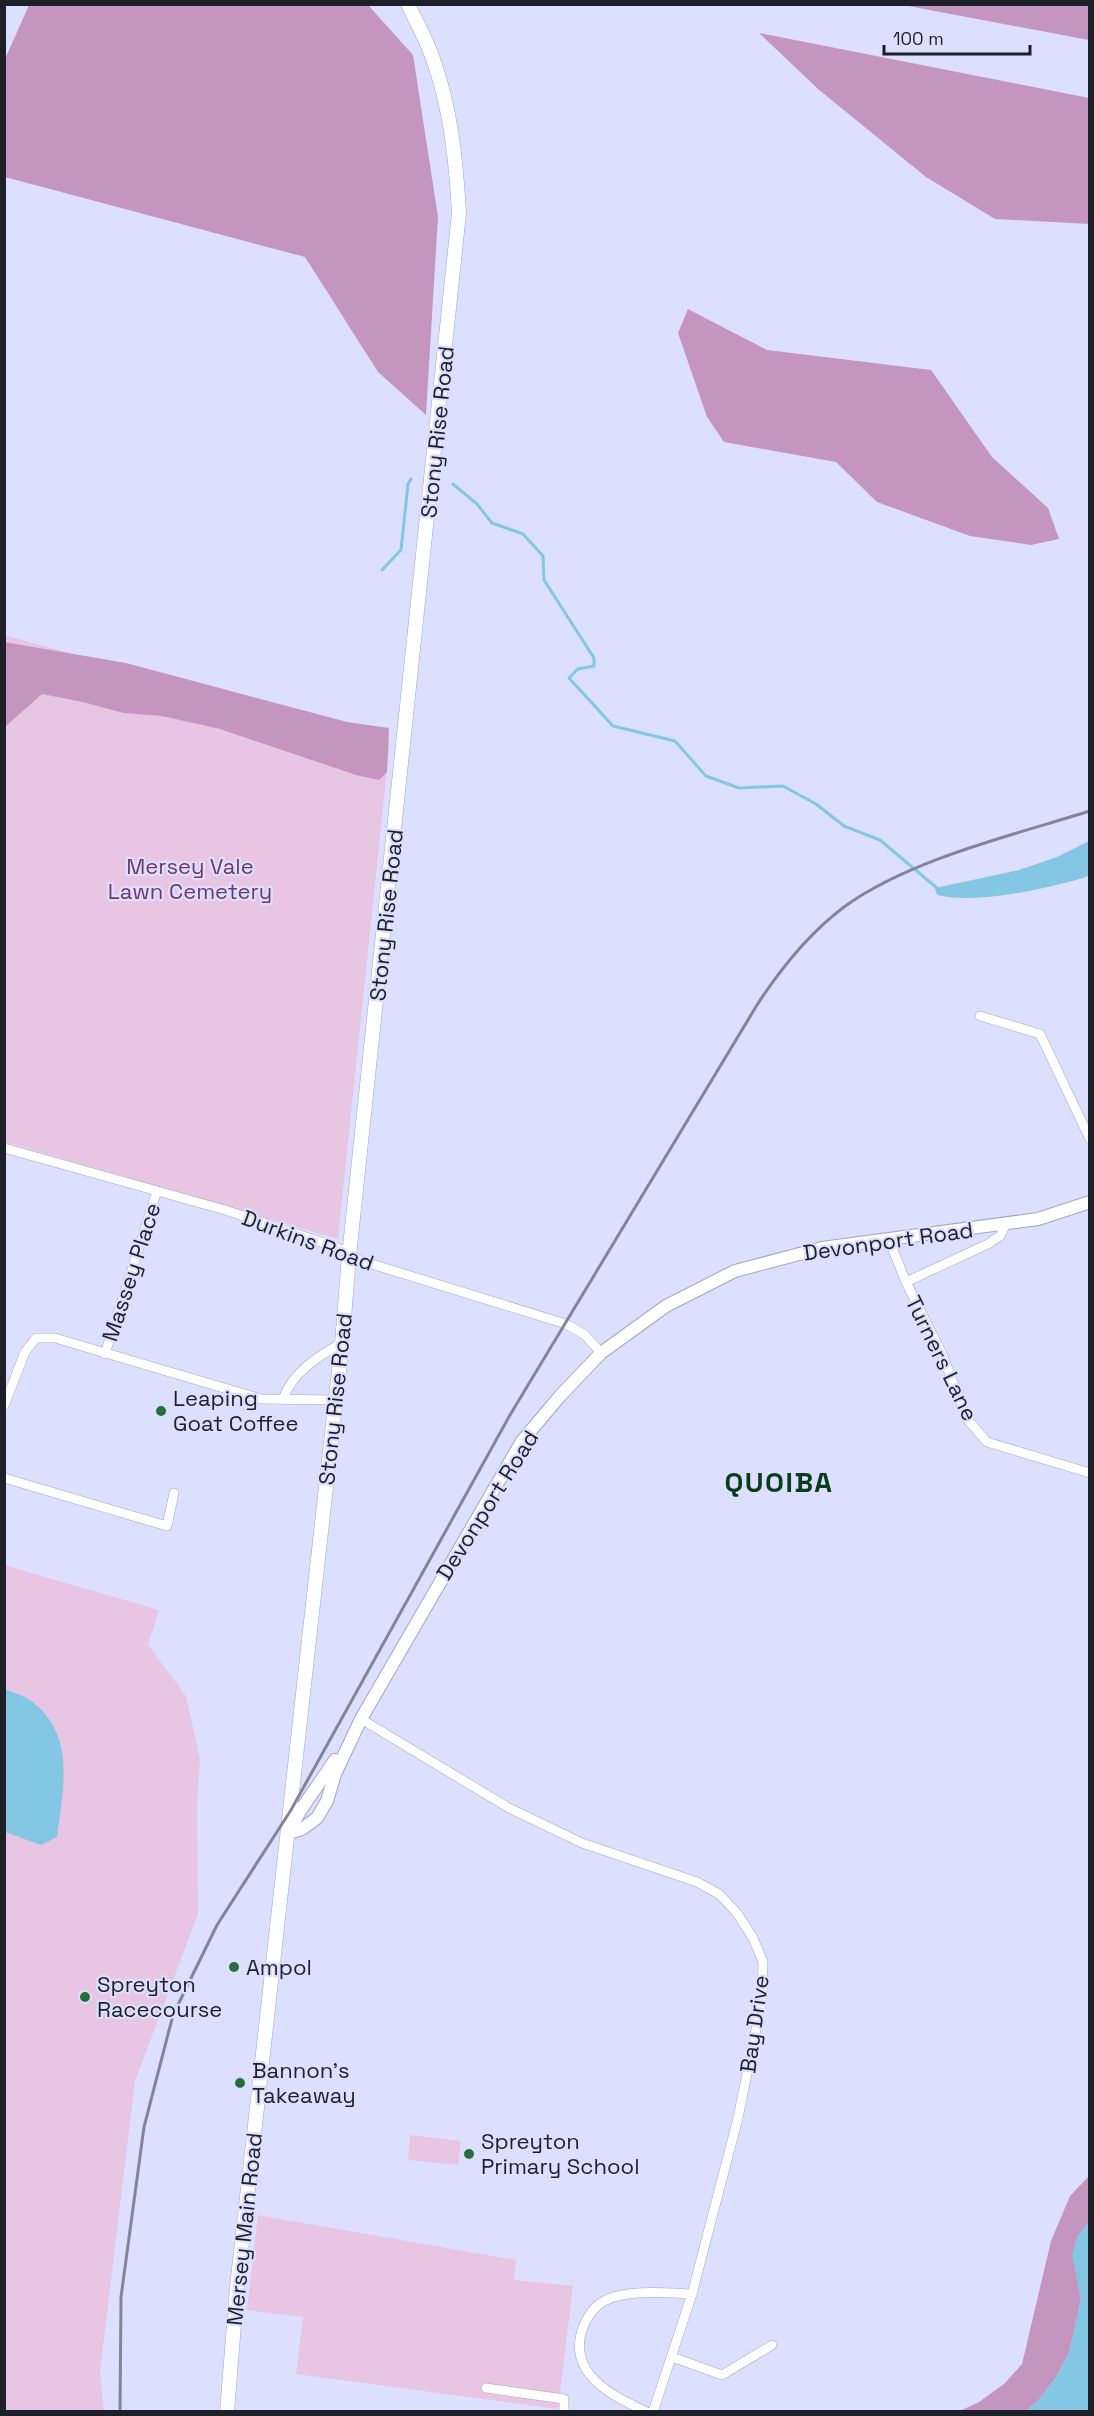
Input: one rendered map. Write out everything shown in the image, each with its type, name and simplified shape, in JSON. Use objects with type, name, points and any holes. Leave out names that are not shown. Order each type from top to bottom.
[{"type":"main road","name":"Stony Rise Road","points":[[289,1833],[459,213],[455,158],[448,113],[433,58],[408,4]]},
{"type":"main road","name":"Devonport Road","points":[[289,1833],[302,1829],[317,1818],[327,1801],[335,1774],[361,1719],[522,1441],[601,1353],[666,1306],[735,1271],[822,1248],[1038,1219],[1089,1202]]},
{"type":"main road","name":"Devonport Road","points":[[289,1833],[300,1811],[354,1732]]},
{"type":"main road","name":"Mersey Main Road","points":[[226,2412],[237,2287],[289,1833]]},
{"type":"street","points":[[980,1016],[1040,1034],[1089,1139]]},
{"type":"street","name":"Durkins Road","points":[[4,1148],[225,1210],[336,1247],[349,1256],[566,1324],[585,1335],[601,1353]]},
{"type":"street","name":"Massey Place","points":[[105,1354],[157,1191]]},
{"type":"street","name":"Devonport Road","points":[[906,1282],[988,1245],[1000,1236],[1006,1229],[1006,1224]]},
{"type":"street","name":"Turners Lane","points":[[889,1240],[906,1282],[943,1356],[964,1413],[987,1442],[1089,1473]]},
{"type":"street","points":[[4,1406],[25,1352],[36,1338],[56,1338],[261,1399],[336,1400]]},
{"type":"street","points":[[283,1399],[294,1378],[325,1352],[342,1343]]},
{"type":"street","points":[[4,1478],[167,1526],[174,1493]]},
{"type":"street","name":"Bay Drive","points":[[361,1719],[509,1808],[582,1843],[696,1882],[719,1894],[737,1913],[753,1938],[763,1962],[762,2000],[738,2118],[692,2294],[653,2412]]},
{"type":"street","points":[[647,2412],[618,2398],[595,2382],[583,2363],[579,2349],[584,2323],[604,2301],[628,2295],[692,2294]]},
{"type":"street","points":[[672,2357],[722,2374],[772,2345]]},
{"type":"street","points":[[486,2388],[564,2399],[564,2412]]},
{"type":"green space","name":"Mersey Vale Lawn Cemetery","points":[[4,635],[390,741],[338,1239],[5,1142]]},
{"type":"green space","name":"Spreyton Racecourse","points":[[4,1565],[159,1610],[148,1645],[186,1696],[200,1759],[197,1806],[198,1914],[135,2081],[100,2372],[104,2411],[5,2411]]},
{"type":"green space","points":[[410,2135],[461,2141],[458,2165],[408,2160]]},
{"type":"green space","points":[[258,2215],[516,2260],[514,2280],[573,2286],[558,2409],[296,2374],[303,2317],[247,2310]]},
{"type":"shaded area","points":[[29,5],[368,5],[413,55],[438,217],[426,415],[378,372],[305,257],[5,177],[5,59]]},
{"type":"shaded area","points":[[903,5],[1089,5],[1089,40]]},
{"type":"shaded area","points":[[759,33],[1089,98],[1089,224],[995,219],[926,177],[818,89]]},
{"type":"shaded area","points":[[688,309],[767,350],[931,370],[992,457],[1048,508],[1059,539],[1031,545],[970,536],[877,502],[836,462],[724,442],[707,417],[678,333]]},
{"type":"shaded area","points":[[4,642],[126,663],[347,722],[389,728],[387,772],[379,780],[356,775],[220,729],[162,716],[124,713],[42,694],[5,727]]},
{"type":"shaded area","points":[[1089,2176],[1089,2222],[1077,2237],[1077,2278],[1081,2300],[1069,2353],[1055,2379],[1037,2402],[1026,2411],[958,2412],[979,2402],[1004,2384],[1022,2364],[1051,2241],[1070,2196]]},
{"type":"water","points":[[1089,841],[1089,876],[1034,890],[991,897],[952,898],[937,895],[935,888],[1019,870],[1057,857]]},
{"type":"water","points":[[5,1689],[34,1703],[47,1717],[56,1732],[61,1748],[63,1783],[57,1837],[41,1845],[5,1832]]},
{"type":"water","points":[[1089,2222],[1089,2411],[1026,2411],[1037,2402],[1055,2379],[1069,2353],[1081,2300],[1072,2255],[1077,2237]]},
{"type":"waterway","points":[[382,570],[401,550],[408,484],[411,479]]},
{"type":"waterway","points":[[453,484],[477,504],[492,523],[523,534],[543,556],[544,580],[594,658],[594,666],[578,669],[569,678],[613,726],[675,741],[706,776],[739,788],[783,786],[816,804],[844,826],[880,840],[937,888]]},
{"type":"railway","points":[[120,2412],[121,2297],[144,2127],[173,2015],[217,1925],[291,1810],[510,1415],[757,1005],[807,940],[831,917],[870,890],[962,850],[1090,811]]},
{"type":"place","name":"Leaping Goat Coffee","points":[[161,1411]]},
{"type":"place","name":"Ampol","points":[[234,1967]]},
{"type":"place","name":"Spreyton Racecourse","points":[[85,1997]]},
{"type":"place","name":"Bannon's Takeaway","points":[[240,2083]]},
{"type":"place","name":"Spreyton Primary School","points":[[469,2154]]},
{"type":"district","name":"QUOIBA","points":[[779,1482]]}]
